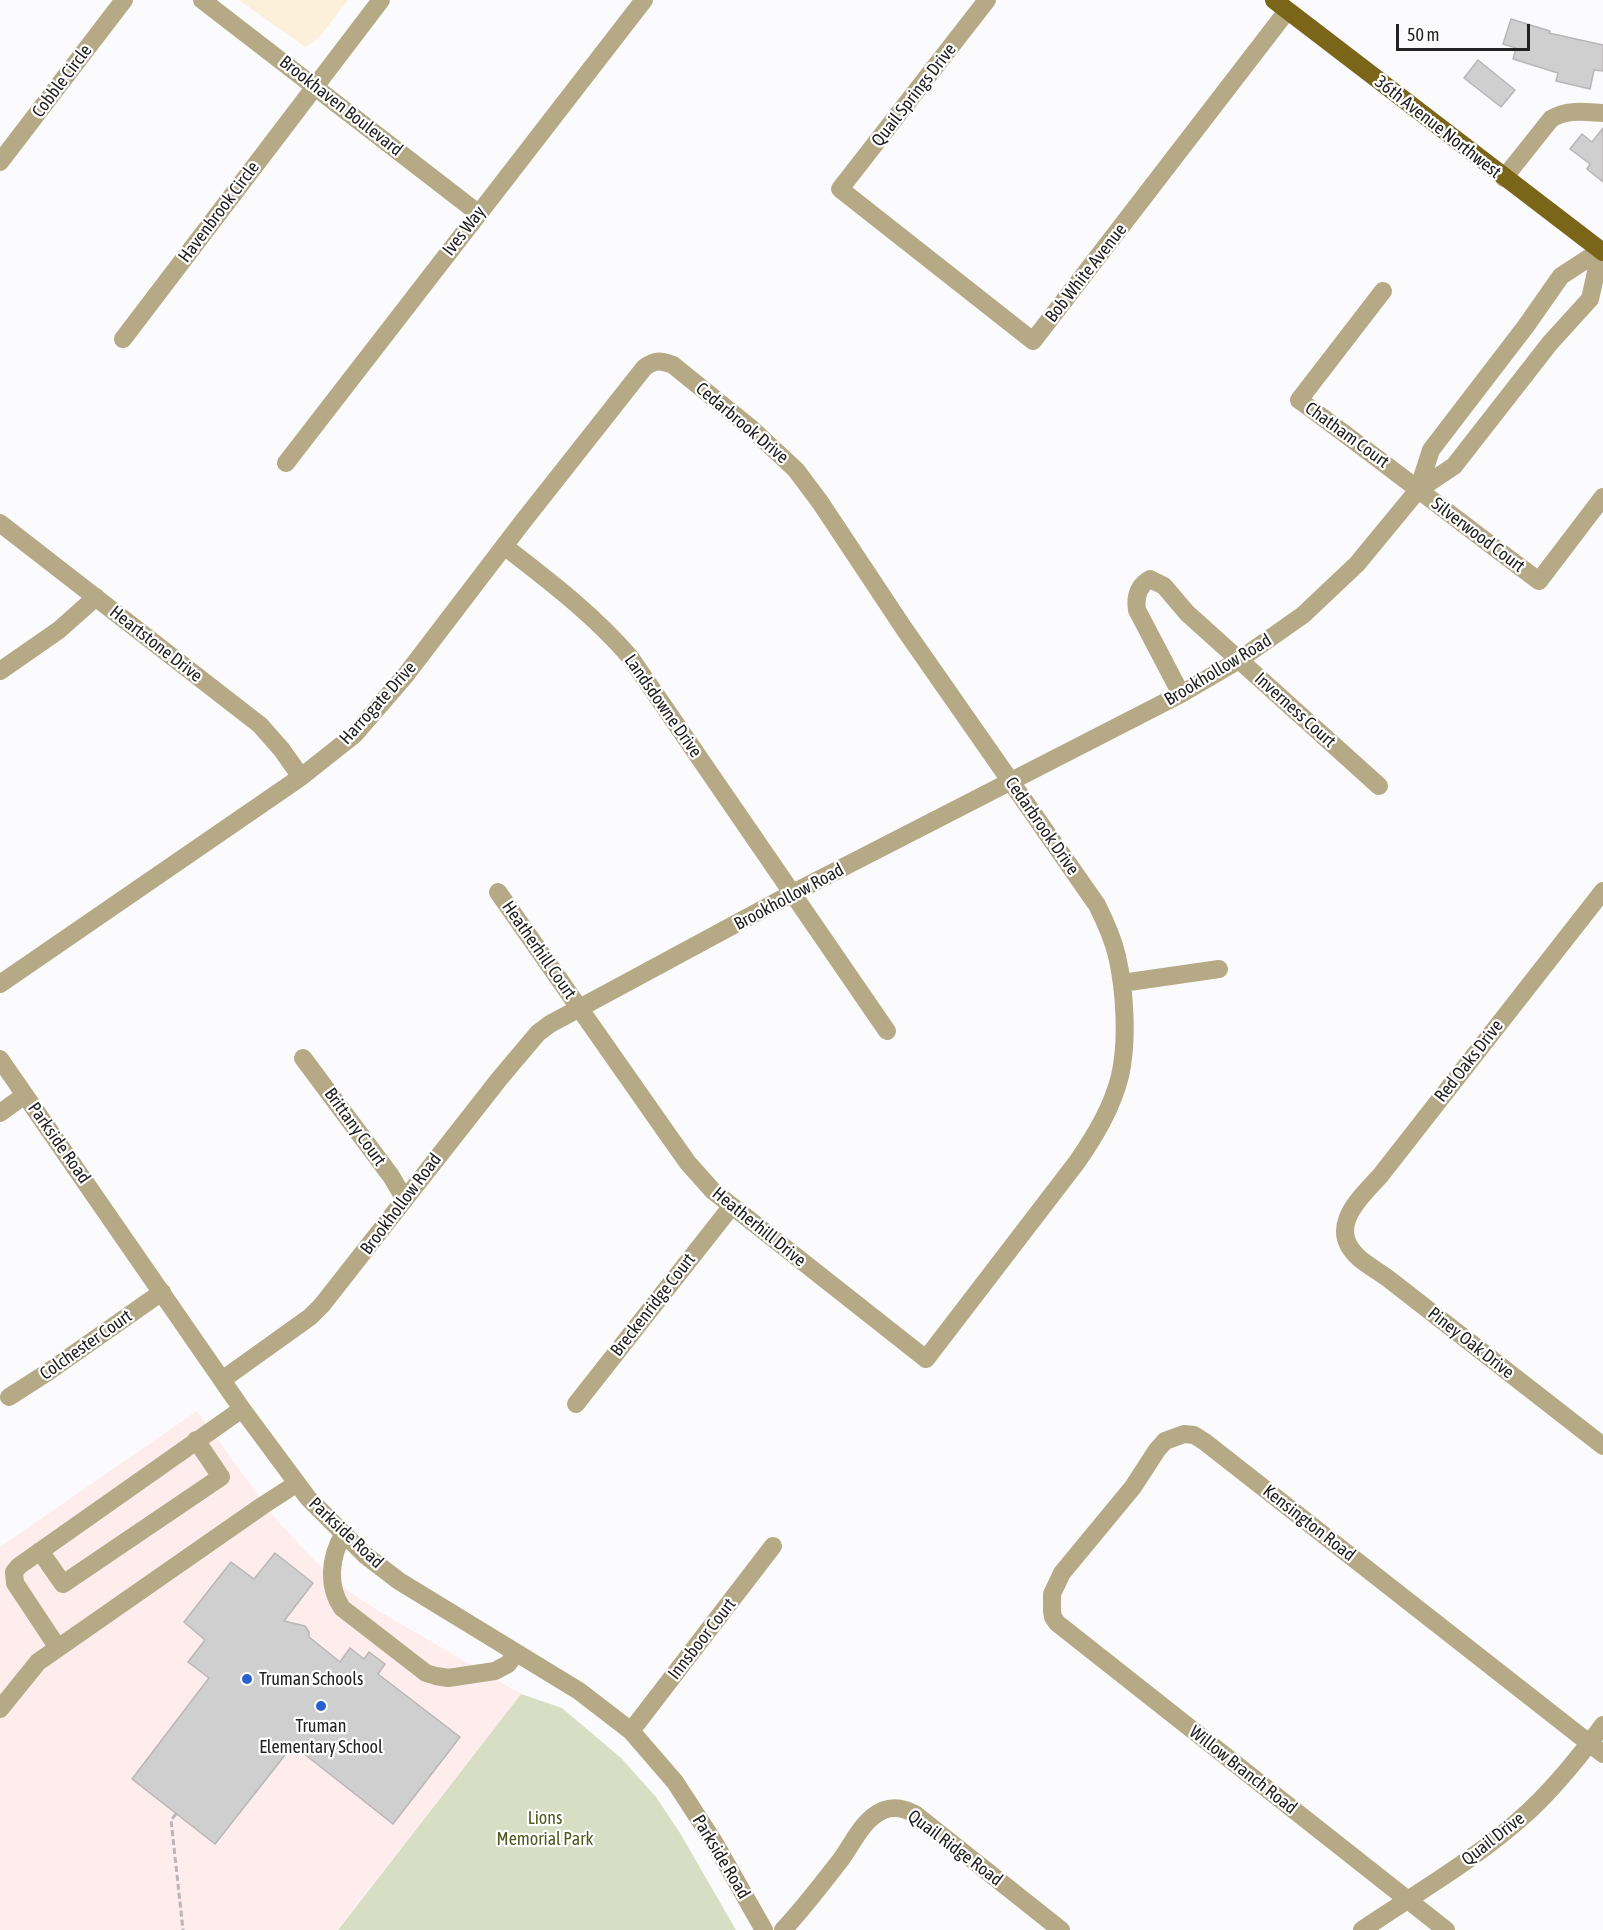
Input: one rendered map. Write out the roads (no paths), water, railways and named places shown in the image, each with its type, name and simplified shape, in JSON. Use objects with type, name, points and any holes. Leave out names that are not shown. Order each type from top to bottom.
[{"type":"main road","name":"36th Avenue Northwest","points":[[1280,5],[1602,251]]},
{"type":"street","name":"Cobble Circle","points":[[0,162],[124,0]]},
{"type":"street","name":"Brookhaven Boulevard","points":[[202,0],[478,213]]},
{"type":"street","name":"Havenbrook Circle","points":[[123,339],[381,0]]},
{"type":"street","name":"Ives Way","points":[[286,463],[644,0]]},
{"type":"street","name":"Quail Springs Drive","points":[[840,189],[987,0]]},
{"type":"street","name":"Bob White Avenue","points":[[840,189],[1033,341],[1280,5]]},
{"type":"street","points":[[1504,177],[1551,119],[1560,113],[1575,111],[1603,113]]},
{"type":"street","name":"Brookhollow Road","points":[[1418,490],[1431,450],[1562,276],[1602,251]]},
{"type":"street","name":"Brookhollow Road","points":[[222,1380],[316,1311],[333,1293],[404,1198],[500,1078],[538,1033],[550,1024],[791,894],[1181,694],[1239,660],[1303,615],[1357,564],[1418,490],[1454,466],[1550,343],[1590,299],[1602,251]]},
{"type":"street","name":"Chatham Court","points":[[1383,291],[1299,400],[1387,464],[1418,490]]},
{"type":"street","name":"Cedarbrook Drive","points":[[651,363],[663,361],[673,365],[753,429],[796,470],[1098,905],[1117,955],[1122,983],[1124,1040],[1120,1074],[1105,1116],[1077,1162],[926,1359]]},
{"type":"street","name":"Harrogate Drive","points":[[0,984],[301,777],[354,735],[377,710],[644,368],[651,363]]},
{"type":"street","name":"Silverwood Court","points":[[1418,490],[1539,581],[1603,497]]},
{"type":"street","name":"Heartstone Drive","points":[[0,523],[260,725],[301,777]]},
{"type":"street","name":"Landsdowne Drive","points":[[504,546],[576,602],[607,630],[630,657],[886,1031]]},
{"type":"street","name":"Inverness Court","points":[[1181,694],[1137,610],[1136,599],[1145,583],[1150,579],[1164,586],[1187,613],[1378,786]]},
{"type":"street","points":[[0,671],[59,630],[96,597]]},
{"type":"street","name":"Red Oaks Drive","points":[[1346,1235],[1346,1221],[1353,1205],[1380,1176],[1603,891]]},
{"type":"street","name":"Heatherhill Court","points":[[498,892],[579,1008]]},
{"type":"street","points":[[1122,983],[1219,969]]},
{"type":"street","name":"Heatherhill Drive","points":[[579,1008],[688,1163],[714,1191],[731,1207],[926,1359]]},
{"type":"street","name":"Brittany Court","points":[[303,1058],[384,1167],[404,1198]]},
{"type":"street","name":"Parkside Road","points":[[0,1059],[296,1484],[365,1556],[399,1581],[579,1691],[631,1731],[682,1792],[714,1842],[764,1930]]},
{"type":"street","points":[[0,1113],[25,1095]]},
{"type":"street","name":"Breckenridge Court","points":[[576,1404],[731,1207]]},
{"type":"street","name":"Piney Oak Drive","points":[[1346,1235],[1347,1244],[1359,1258],[1603,1446]]},
{"type":"street","name":"Colchester Court","points":[[9,1396],[162,1292]]},
{"type":"street","points":[[58,1648],[15,1583],[14,1572],[19,1566],[242,1409]]},
{"type":"street","name":"Kensington Road","points":[[1051,1602],[1052,1594],[1062,1574],[1133,1487],[1156,1450],[1165,1441],[1175,1436],[1194,1435],[1597,1748]]},
{"type":"street","points":[[40,1551],[63,1584],[220,1477],[196,1440]]},
{"type":"street","points":[[0,1709],[38,1662],[296,1484]]},
{"type":"street","points":[[343,1535],[335,1548],[332,1563],[338,1601],[342,1608],[426,1673],[447,1678],[495,1671],[508,1664],[516,1653]]},
{"type":"street","name":"Innsboor Court","points":[[631,1731],[773,1546]]},
{"type":"street","name":"Willow Branch Road","points":[[1051,1602],[1053,1617],[1062,1628],[1446,1930]]},
{"type":"street","name":"Quail Drive","points":[[1362,1930],[1473,1855],[1527,1813],[1557,1782],[1597,1748],[1603,1725]]},
{"type":"street","name":"Quail Ridge Road","points":[[783,1930],[835,1868],[870,1819],[884,1810],[899,1808],[907,1809],[920,1817],[1061,1930]]},
{"type":"place","name":"Truman Schools","points":[[247,1679]]},
{"type":"place","name":"Truman Elementary School","points":[[321,1706]]},
{"type":"park label","name":"Lions Memorial Park","points":[[545,1828]]}]
